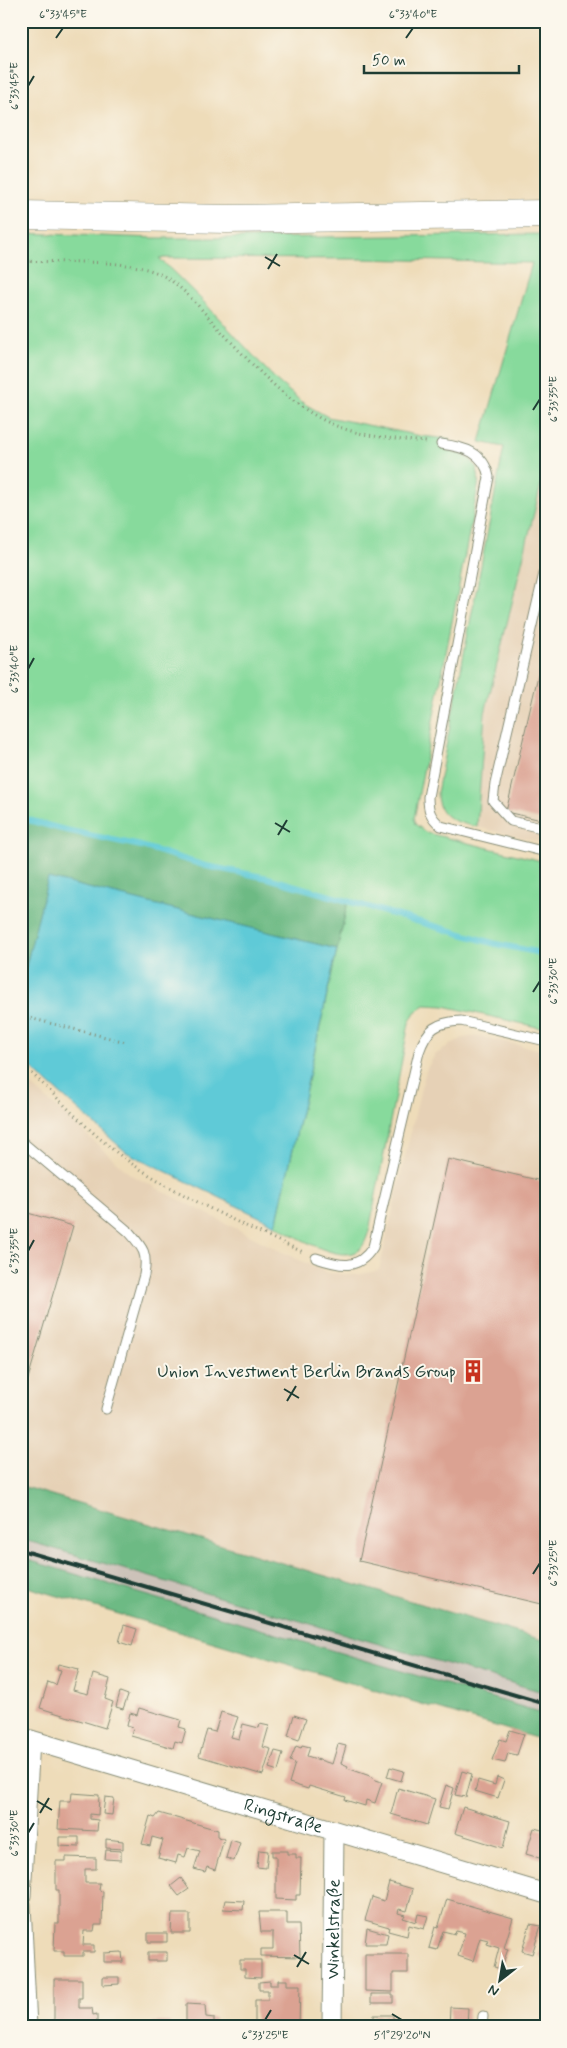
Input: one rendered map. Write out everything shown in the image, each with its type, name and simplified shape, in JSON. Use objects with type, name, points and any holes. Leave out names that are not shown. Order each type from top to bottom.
[{"type":"highway","points":[[21,215],[227,220],[546,214]]},
{"type":"street","name":"Ringstraße","points":[[26,1738],[546,1894]]},
{"type":"street","points":[[21,1896],[26,1738]]},
{"type":"street","name":"Winkelstraße","points":[[332,2027],[334,1831]]},
{"type":"street","points":[[21,1905],[27,2027]]},
{"type":"lane","points":[[441,444],[465,448],[475,453],[482,460],[489,477],[428,797],[428,808],[432,819],[440,826],[546,852]]},
{"type":"lane","points":[[546,565],[495,784],[493,801],[511,821],[546,829]]},
{"type":"lane","points":[[316,1258],[335,1264],[355,1264],[367,1257],[373,1247],[420,1052],[424,1039],[434,1027],[447,1021],[461,1021],[546,1040]]},
{"type":"lane","points":[[21,1141],[130,1232],[146,1255],[144,1275],[106,1409]]},
{"type":"lane","points":[[482,2027],[483,2016]]},
{"type":"path","points":[[21,261],[120,265],[145,268],[162,275],[180,288],[254,366],[290,398],[315,415],[355,432],[441,444]]},
{"type":"path","points":[[21,1016],[126,1042]]},
{"type":"path","points":[[21,1063],[111,1147],[140,1169],[212,1208],[316,1258]]},
{"type":"shaded area","points":[[546,464],[546,843],[477,827],[485,713]]},
{"type":"shaded area","points":[[477,1036],[546,1051],[546,1641],[21,1486],[21,1076],[131,1175],[286,1254],[328,1273],[357,1275],[379,1270],[427,1068],[435,1055],[450,1045],[463,1038]]},
{"type":"shaded area","points":[[21,1539],[546,1693],[546,1714],[21,1558]]},
{"type":"green space","points":[[21,233],[154,238],[546,234],[546,464],[485,713],[477,827],[456,821],[444,814],[440,809],[437,793],[504,447],[480,442],[532,263],[361,259],[159,258],[200,298],[276,380],[303,403],[328,417],[421,436],[449,439],[447,451],[467,457],[472,461],[478,472],[478,487],[414,819],[415,824],[427,833],[546,862],[546,1029],[444,1006],[425,1005],[415,1012],[409,1023],[369,1231],[363,1245],[357,1251],[349,1254],[327,1251],[304,1241],[276,1225],[348,901],[268,878],[206,866],[141,846],[21,818]]},
{"type":"green space","points":[[21,818],[141,846],[206,866],[268,878],[348,901],[337,949],[48,878],[21,986]]},
{"type":"green space","points":[[21,1486],[546,1641],[546,1693],[21,1539]]},
{"type":"green space","points":[[21,1558],[546,1714],[546,1741],[21,1585]]},
{"type":"water","points":[[48,878],[337,949],[276,1225],[126,1152],[21,1059],[21,986]]},
{"type":"building","points":[[546,646],[546,821],[506,812]]},
{"type":"building","name":"Union Investment Berlin Brands Group","points":[[448,1159],[546,1182],[546,1605],[359,1561]]},
{"type":"building","points":[[21,1211],[73,1226],[22,1399],[21,1399]]},
{"type":"building","points":[[124,1625],[137,1629],[132,1646],[119,1642]]},
{"type":"building","points":[[58,1664],[79,1669],[73,1690],[88,1694],[93,1674],[110,1679],[105,1699],[113,1702],[105,1728],[40,1708],[48,1682],[56,1685],[61,1670],[57,1669]]},
{"type":"building","points":[[21,1674],[26,1675],[22,1690],[21,1690]]},
{"type":"building","points":[[120,1692],[128,1695],[123,1709],[116,1707]]},
{"type":"building","points":[[139,1708],[181,1720],[179,1727],[186,1729],[182,1743],[175,1741],[173,1748],[131,1736],[133,1728],[127,1726],[130,1713],[137,1715]]},
{"type":"building","points":[[221,1712],[238,1717],[231,1737],[239,1739],[243,1724],[259,1728],[260,1724],[269,1726],[263,1747],[271,1749],[263,1775],[199,1756],[207,1730],[215,1732]]},
{"type":"building","points":[[294,1715],[306,1719],[299,1740],[288,1736]]},
{"type":"building","points":[[510,1730],[524,1734],[517,1755],[508,1753],[505,1763],[492,1760],[500,1739],[506,1741]]},
{"type":"building","points":[[338,1744],[346,1746],[341,1763],[348,1766],[347,1768],[382,1782],[375,1803],[366,1800],[365,1806],[345,1800],[346,1797],[309,1786],[308,1789],[289,1783],[295,1763],[290,1761],[296,1746],[301,1748],[302,1745],[310,1747],[307,1756],[332,1764]]},
{"type":"building","points":[[275,1751],[283,1753],[278,1771],[269,1768]]},
{"type":"building","points":[[390,1767],[404,1771],[401,1781],[387,1777]]},
{"type":"building","points":[[462,1771],[472,1774],[466,1797],[455,1795]]},
{"type":"building","points":[[497,1777],[504,1780],[498,1798],[475,1791],[478,1780],[495,1785]]},
{"type":"building","points":[[446,1785],[454,1788],[448,1809],[439,1807]]},
{"type":"building","points":[[398,1788],[435,1799],[427,1825],[391,1814]]},
{"type":"building","points":[[72,1793],[99,1795],[98,1815],[90,1814],[90,1819],[98,1820],[97,1831],[58,1829],[60,1801],[71,1801]]},
{"type":"building","points":[[105,1797],[114,1798],[112,1815],[103,1814]]},
{"type":"building","points":[[463,1807],[510,1821],[503,1848],[455,1833]]},
{"type":"building","points":[[159,1813],[218,1830],[218,1837],[224,1839],[215,1870],[207,1867],[205,1872],[194,1869],[200,1851],[188,1848],[185,1857],[178,1855],[176,1863],[158,1858],[163,1840],[152,1837],[150,1846],[142,1844],[150,1816],[155,1818]]},
{"type":"building","points":[[534,1828],[546,1831],[546,1860],[526,1854]]},
{"type":"building","points":[[59,1837],[79,1837],[79,1847],[59,1846]]},
{"type":"building","points":[[106,1839],[123,1841],[123,1849],[106,1848]]},
{"type":"building","points":[[231,1840],[240,1843],[234,1861],[226,1858]]},
{"type":"building","points":[[106,1850],[121,1851],[121,1860],[105,1859]]},
{"type":"building","points":[[259,1850],[268,1851],[266,1868],[257,1867]]},
{"type":"building","points":[[272,1851],[287,1851],[287,1854],[296,1854],[296,1858],[301,1858],[300,1895],[296,1895],[296,1900],[276,1899],[276,1856],[272,1856]]},
{"type":"building","points":[[66,1857],[96,1858],[96,1869],[85,1869],[85,1883],[100,1883],[99,1890],[103,1891],[102,1925],[95,1925],[94,1931],[84,1931],[83,1945],[94,1945],[94,1952],[83,1952],[83,1956],[64,1956],[64,1951],[54,1951],[55,1923],[59,1923],[59,1890],[56,1890],[56,1861],[66,1861]]},
{"type":"building","points":[[181,1878],[189,1889],[179,1896],[171,1886]]},
{"type":"building","points":[[389,1882],[413,1889],[407,1911],[399,1909],[398,1913],[405,1915],[403,1918],[416,1922],[418,1914],[428,1916],[424,1929],[409,1925],[407,1936],[388,1931],[389,1927],[365,1920],[372,1897],[384,1901]]},
{"type":"building","points":[[447,1899],[513,1918],[504,1948],[508,1949],[501,1969],[494,1967],[499,1948],[487,1944],[488,1940],[480,1938],[473,1961],[458,1956],[465,1933],[456,1931],[455,1934],[443,1931],[437,1950],[429,1948],[435,1927],[438,1928]]},
{"type":"building","points":[[225,1900],[244,1901],[243,1910],[223,1909]]},
{"type":"building","points":[[259,1912],[287,1912],[287,1924],[299,1924],[300,1957],[261,1956],[261,1949],[273,1949],[273,1932],[261,1932]]},
{"type":"building","points":[[172,1914],[190,1914],[190,1933],[171,1933]]},
{"type":"building","points":[[530,1924],[541,1926],[532,1954],[522,1951]]},
{"type":"building","points":[[367,1928],[388,1934],[386,1944],[365,1944]]},
{"type":"building","points":[[148,1933],[167,1933],[167,1942],[148,1942]]},
{"type":"building","points":[[546,1935],[546,1958],[539,1956]]},
{"type":"building","points":[[122,1952],[123,1962],[104,1962],[104,1953]]},
{"type":"building","points":[[148,1952],[167,1952],[167,1961],[148,1961]]},
{"type":"building","points":[[365,1954],[408,1954],[408,1973],[393,1973],[393,1992],[365,1991]]},
{"type":"building","points":[[240,1960],[261,1960],[261,1978],[245,1977],[245,1969],[240,1969]]},
{"type":"building","points":[[103,1977],[119,1977],[119,1984],[103,1985]]},
{"type":"building","points":[[54,1979],[82,1979],[82,1998],[79,1998],[79,2008],[92,2008],[93,2015],[97,2014],[97,2027],[58,2027],[58,2023],[54,2023]]},
{"type":"building","points":[[278,1980],[287,1980],[287,1985],[300,1985],[299,2027],[255,2027],[255,2000],[268,2000],[268,1990],[259,1990],[259,1982],[270,1981],[270,1985],[278,1985]]},
{"type":"building","points":[[371,1994],[393,1994],[393,2003],[371,2003]]},
{"type":"building","points":[[186,2004],[205,2005],[206,2017],[214,2018],[214,2027],[186,2027]]},
{"type":"building","points":[[450,2007],[468,2008],[467,2027],[449,2027]]},
{"type":"building","points":[[374,2015],[393,2015],[393,2019],[404,2019],[404,2026],[364,2027],[364,2019],[374,2019]]},
{"type":"building","points":[[153,2022],[170,2022],[170,2027],[153,2027]]},
{"type":"waterway","points":[[21,818],[61,829],[141,846],[206,866],[268,878],[496,944],[546,954]]},
{"type":"railway","points":[[21,1550],[546,1704]]},
{"type":"place","name":"Union Investment Berlin Brands Group","points":[[473,1371]]}]
